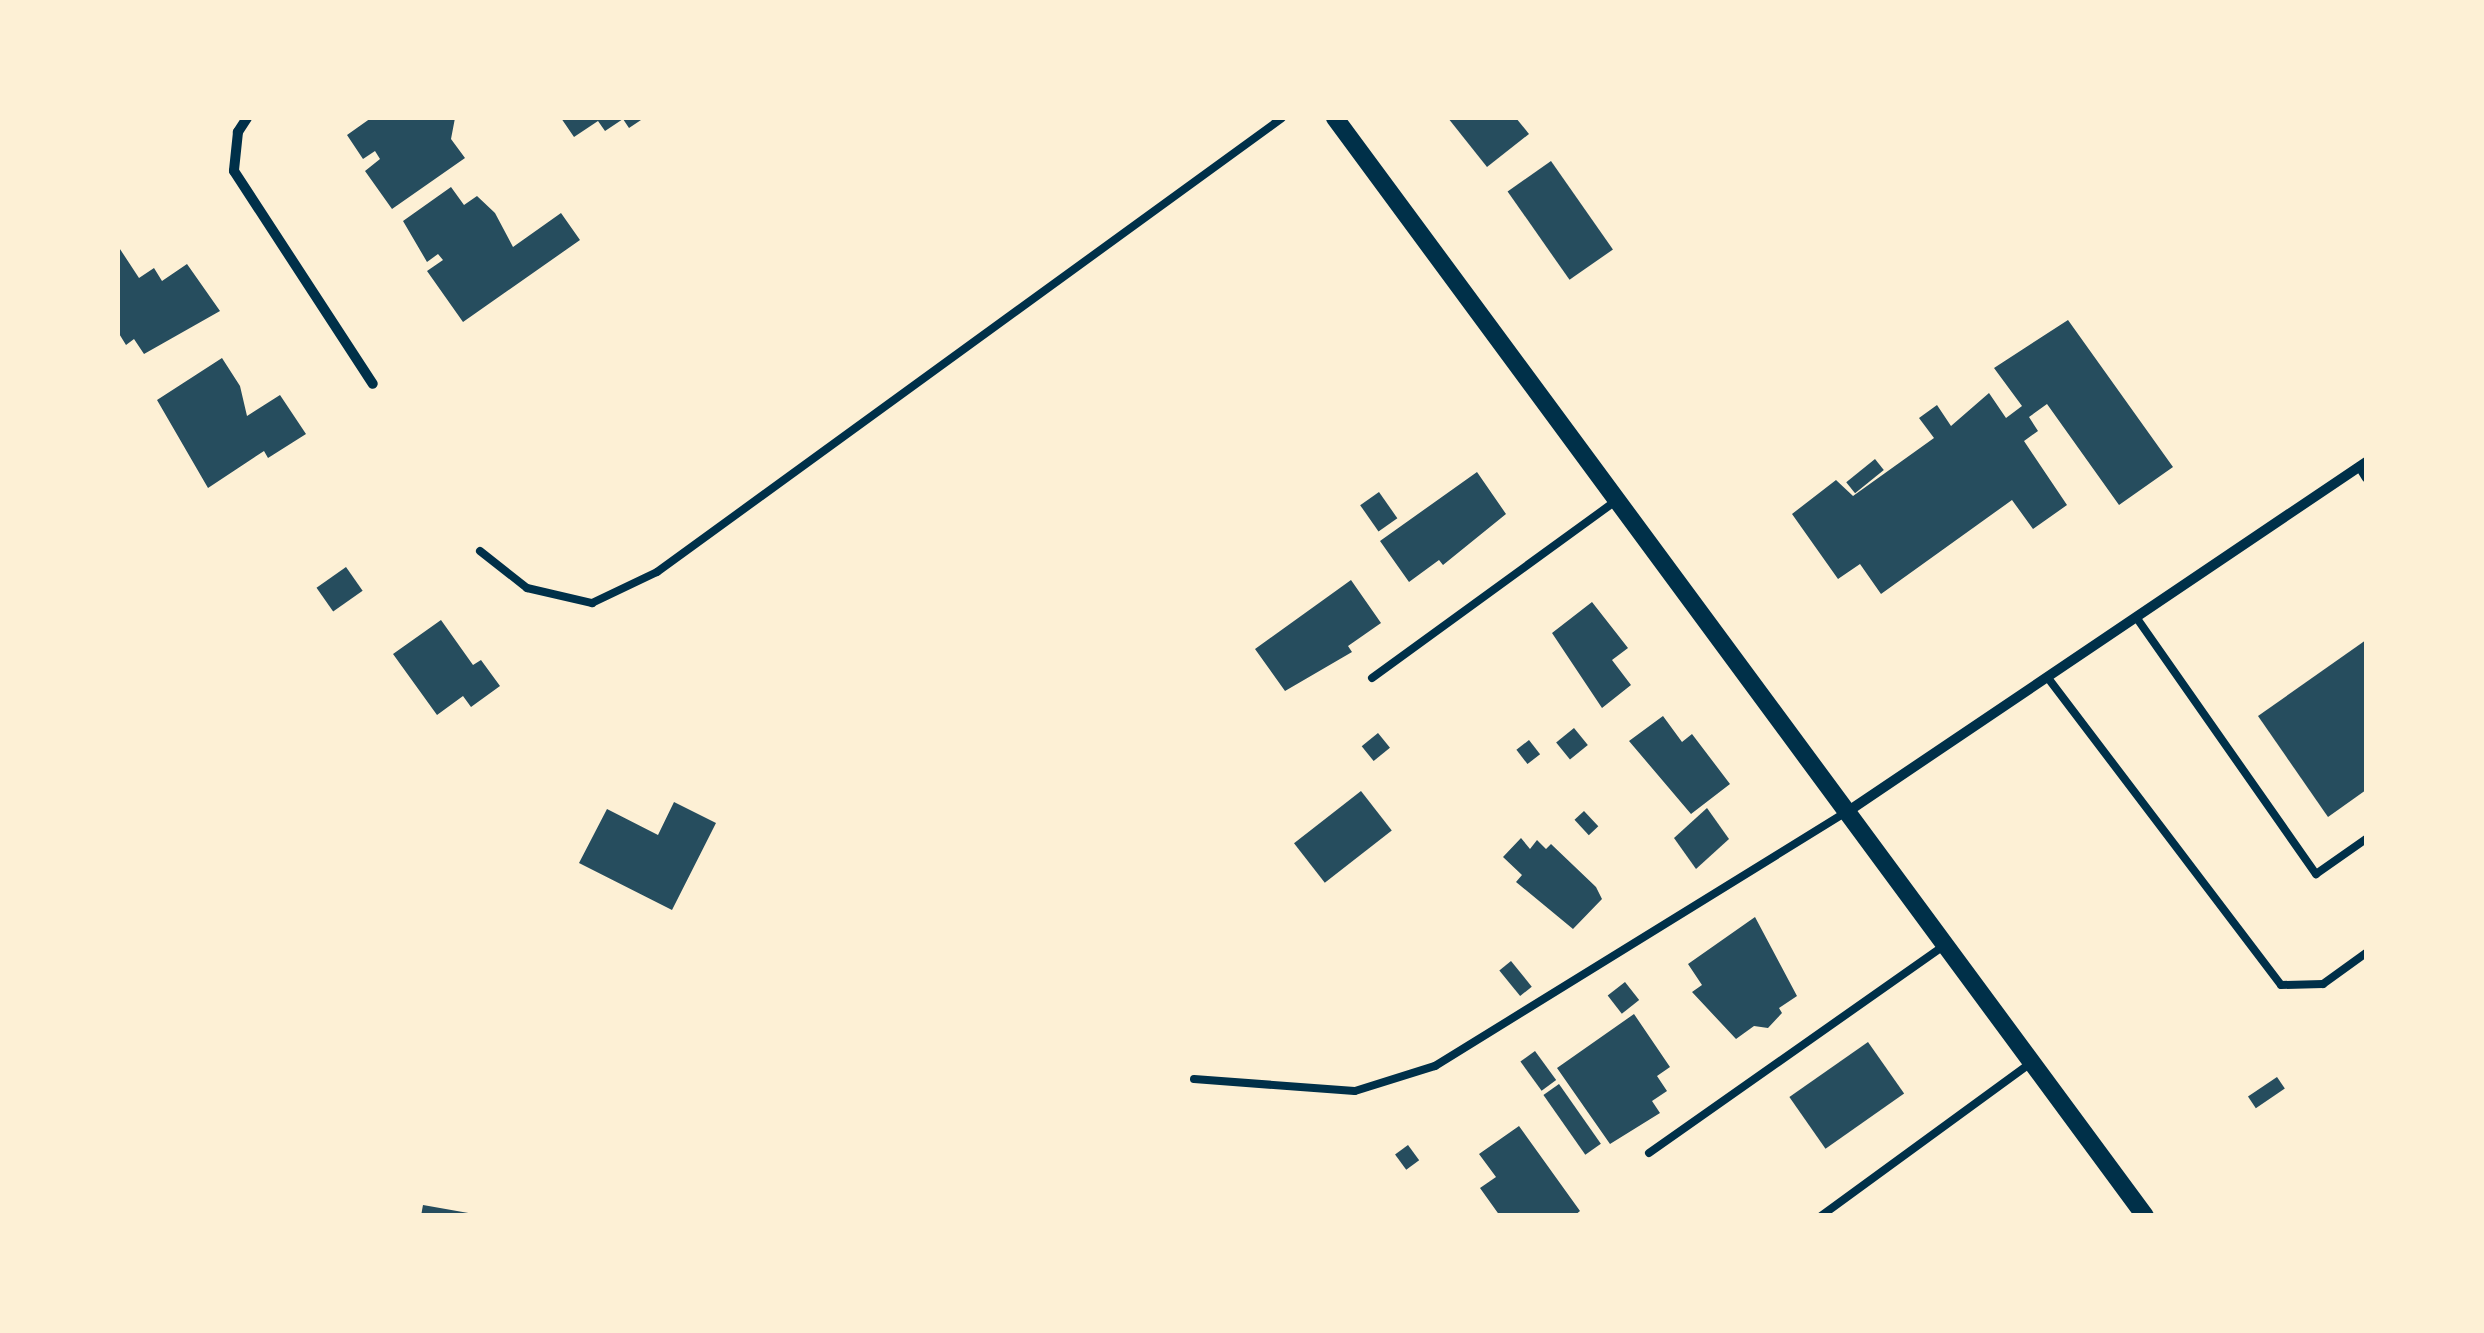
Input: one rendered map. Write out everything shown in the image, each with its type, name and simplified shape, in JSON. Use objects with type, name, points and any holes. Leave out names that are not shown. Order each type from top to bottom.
[{"type":"street","points":[[247,118],[238,132],[234,171],[372,384]]},
{"type":"street","points":[[1334,118],[2145,1216]]},
{"type":"street","points":[[1847,812],[2363,465]]},
{"type":"lane","points":[[480,551],[527,588],[592,602],[657,572],[1282,118]]},
{"type":"lane","points":[[2363,465],[2366,478]]},
{"type":"lane","points":[[1372,678],[1616,502]]},
{"type":"lane","points":[[2136,617],[2316,874],[2366,839]]},
{"type":"lane","points":[[2048,678],[2281,986],[2323,984],[2366,953]]},
{"type":"lane","points":[[1194,1080],[1355,1090],[1434,1066],[1847,812]]},
{"type":"lane","points":[[1649,1154],[1944,946]]},
{"type":"lane","points":[[1821,1216],[2031,1063]]},
{"type":"building","points":[[371,118],[455,118],[451,139],[465,158],[392,209],[365,171],[380,159],[375,151],[363,159],[347,135]]},
{"type":"building","points":[[561,118],[644,118],[629,128],[623,119],[605,131],[598,121],[574,137]]},
{"type":"building","points":[[1448,118],[1516,118],[1529,134],[1487,167]]},
{"type":"building","points":[[1551,161],[1613,249],[1570,280],[1508,191]]},
{"type":"building","points":[[451,187],[464,205],[477,196],[495,213],[513,247],[561,213],[580,240],[463,322],[427,271],[443,260],[438,254],[427,262],[403,221]]},
{"type":"building","points":[[118,246],[139,278],[154,268],[162,281],[187,264],[220,311],[144,354],[134,339],[126,345],[118,332]]},
{"type":"building","points":[[2068,320],[2173,467],[2119,505],[2047,404],[2029,417],[2038,431],[2024,441],[2067,505],[2033,529],[2012,500],[1881,594],[1860,564],[1838,579],[1792,514],[1836,480],[1853,496],[1934,438],[1919,418],[1937,405],[1951,426],[1989,393],[2006,418],[2022,406],[1994,368]]},
{"type":"building","points":[[222,358],[240,386],[247,416],[280,395],[306,434],[268,458],[264,451],[208,488],[157,400]]},
{"type":"building","points":[[1875,459],[1884,470],[1855,493],[1846,482]]},
{"type":"building","points":[[1477,472],[1506,514],[1443,565],[1439,560],[1409,582],[1380,541]]},
{"type":"building","points":[[1379,492],[1397,518],[1379,531],[1360,505]]},
{"type":"building","points":[[346,567],[363,591],[333,611],[317,588]]},
{"type":"building","points":[[1351,580],[1381,623],[1348,646],[1352,652],[1285,691],[1255,649]]},
{"type":"building","points":[[1592,602],[1628,648],[1612,660],[1631,685],[1602,708],[1552,633]]},
{"type":"building","points":[[441,620],[473,665],[481,660],[500,686],[471,707],[463,696],[437,715],[393,654]]},
{"type":"building","points":[[2366,640],[2366,790],[2328,817],[2258,716]]},
{"type":"building","points":[[1663,716],[1682,742],[1692,734],[1730,784],[1691,814],[1629,741]]},
{"type":"building","points":[[1574,728],[1588,745],[1570,760],[1556,742]]},
{"type":"building","points":[[1378,733],[1390,748],[1374,761],[1362,746]]},
{"type":"building","points":[[1529,740],[1540,754],[1527,764],[1516,750]]},
{"type":"building","points":[[1361,791],[1392,830],[1325,883],[1294,843]]},
{"type":"building","points":[[674,802],[716,823],[672,910],[579,863],[607,809],[658,835]]},
{"type":"building","points":[[1707,808],[1729,839],[1696,869],[1674,838]]},
{"type":"building","points":[[1584,811],[1598,826],[1589,835],[1574,820]]},
{"type":"building","points":[[1521,838],[1530,849],[1537,840],[1546,849],[1551,844],[1596,887],[1602,899],[1573,929],[1516,882],[1522,875],[1503,857]]},
{"type":"building","points":[[1755,917],[1797,996],[1779,1008],[1782,1013],[1768,1028],[1754,1026],[1736,1039],[1692,992],[1702,985],[1688,964]]},
{"type":"building","points":[[1511,961],[1532,987],[1520,996],[1499,970]]},
{"type":"building","points":[[1625,982],[1639,1000],[1622,1014],[1608,996]]},
{"type":"building","points":[[1634,1014],[1670,1067],[1657,1076],[1667,1091],[1652,1101],[1660,1113],[1610,1144],[1557,1068]]},
{"type":"building","points":[[1868,1042],[1904,1094],[1825,1149],[1789,1097]]},
{"type":"building","points":[[1535,1051],[1556,1080],[1542,1091],[1520,1062]]},
{"type":"building","points":[[2277,1077],[2285,1089],[2256,1108],[2248,1097]]},
{"type":"building","points":[[1559,1084],[1601,1144],[1585,1155],[1543,1095]]},
{"type":"building","points":[[1519,1126],[1580,1211],[1574,1216],[1500,1216],[1480,1188],[1496,1177],[1479,1154]]},
{"type":"building","points":[[1408,1145],[1419,1160],[1406,1170],[1395,1154]]},
{"type":"building","points":[[423,1205],[474,1214],[474,1216],[421,1216]]}]
